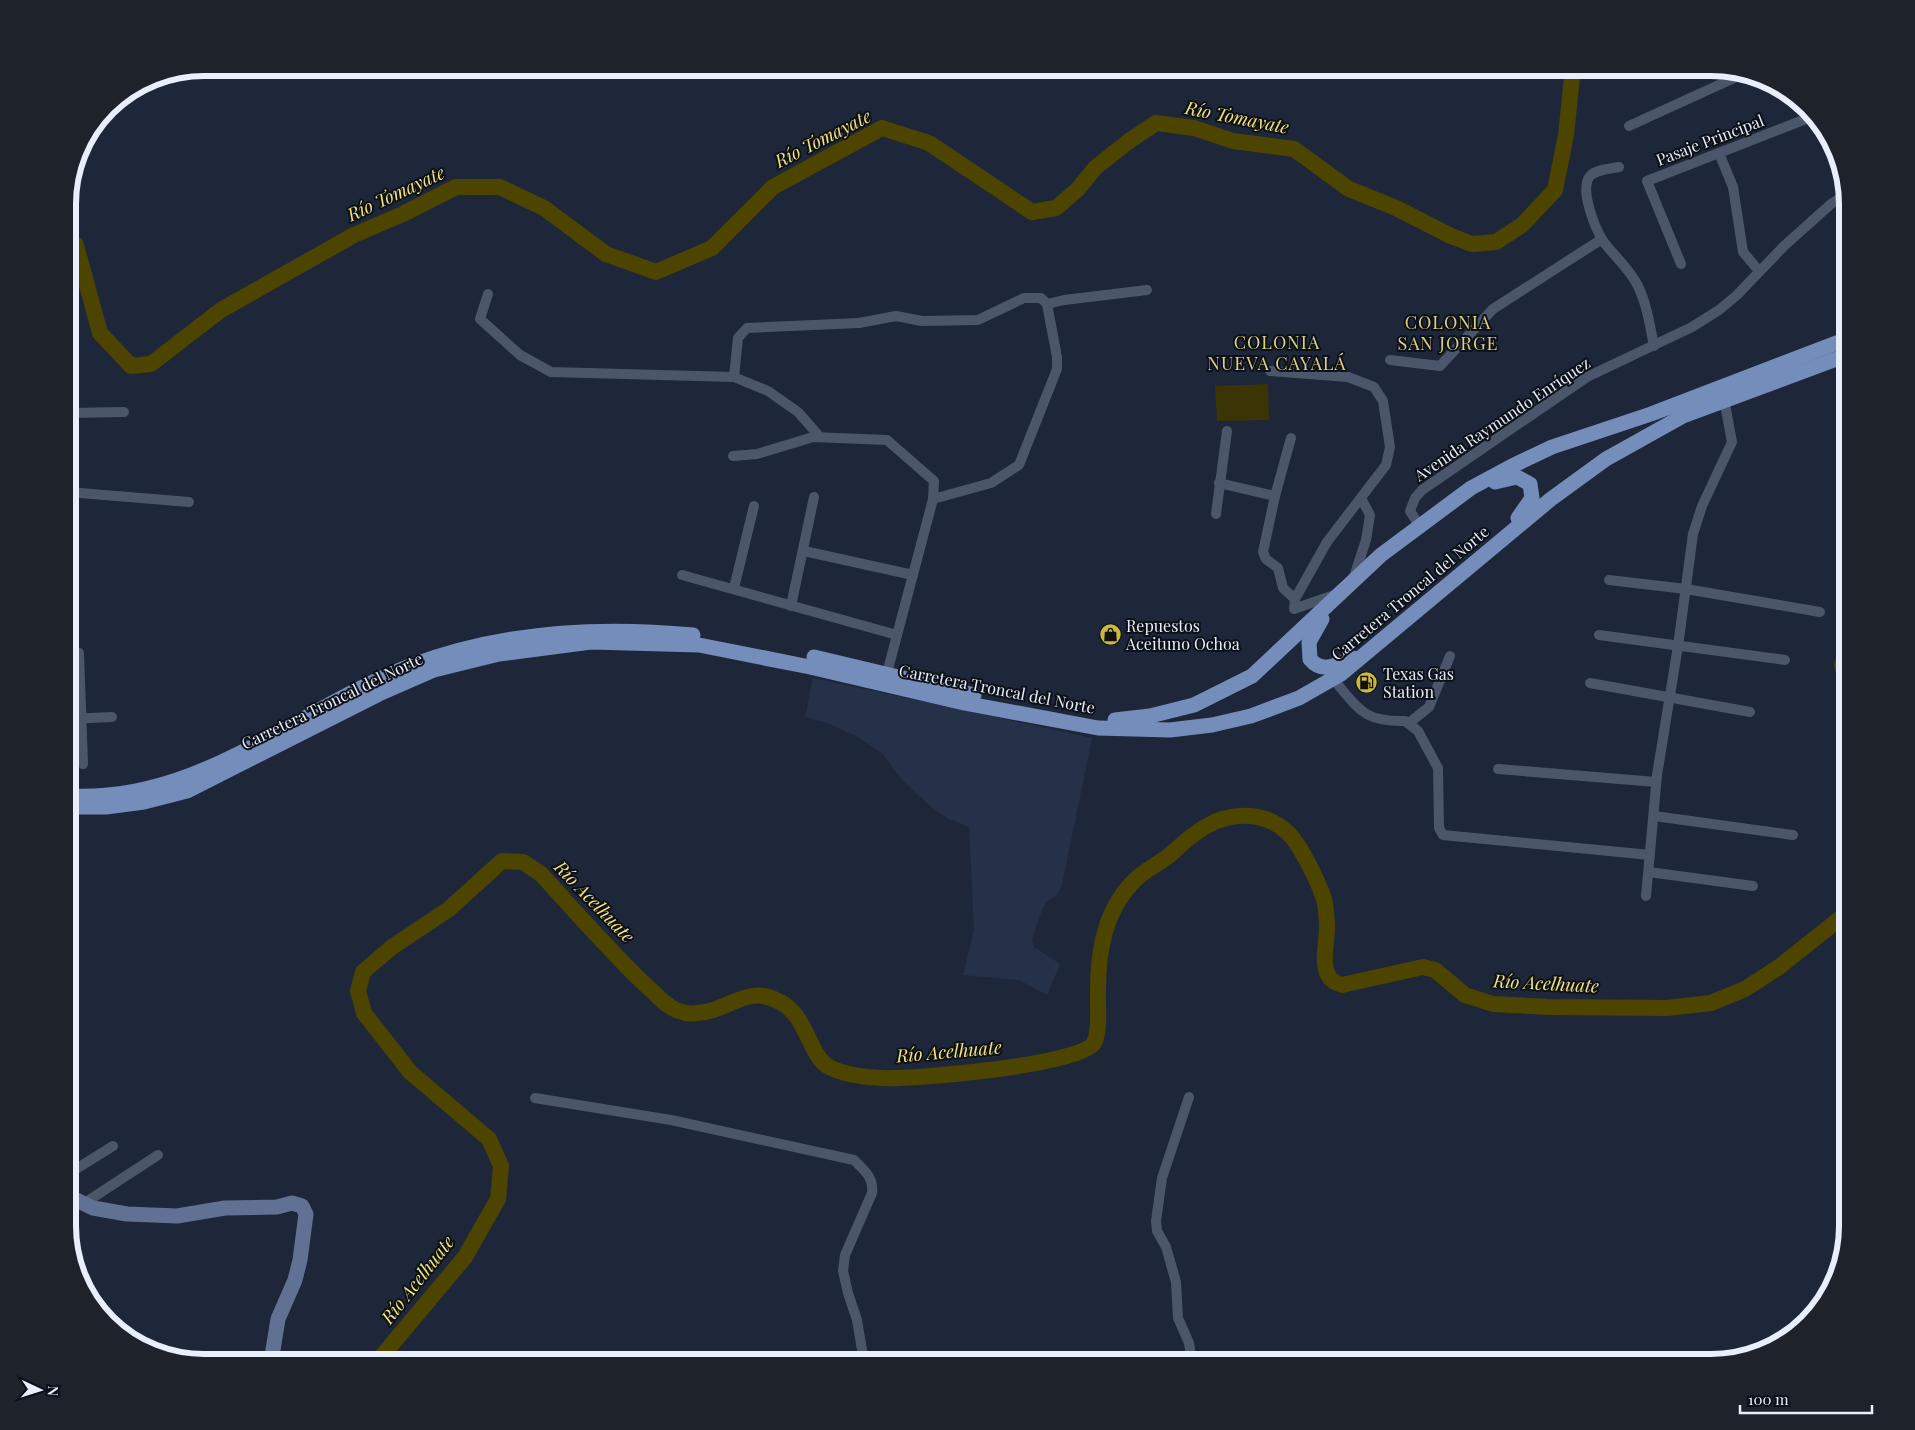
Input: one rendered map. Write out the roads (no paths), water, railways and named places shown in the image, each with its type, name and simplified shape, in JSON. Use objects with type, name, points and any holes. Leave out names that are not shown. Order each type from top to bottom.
[{"type":"main road","name":"Carretera Troncal del Norte","points":[[77,796],[141,791],[180,780],[213,767],[410,666],[486,645],[545,635],[610,630],[699,635],[887,673],[985,698],[1085,718],[1134,719],[1194,705],[1241,683],[1268,663],[1388,550],[1471,488],[1552,447],[1651,414],[1729,382],[1839,342]]},
{"type":"main road","name":"Carretera Troncal del Norte","points":[[77,807],[144,802],[187,791],[379,694],[434,670],[499,654],[591,642],[648,642],[707,646],[810,667],[964,703],[1072,724],[1124,729],[1170,730],[1212,725],[1276,707],[1299,698],[1333,679],[1374,649],[1551,499],[1606,460],[1683,416],[1724,399],[1839,358]]},
{"type":"main road","points":[[1471,488],[1513,477],[1527,480],[1532,488],[1529,504],[1492,548]]},
{"type":"main road","points":[[1336,598],[1309,642],[1308,654],[1313,662],[1320,667],[1331,668],[1374,649]]},
{"type":"street","points":[[1629,126],[1733,79]]},
{"type":"street","name":"Pasaje Principal","points":[[1681,264],[1647,181],[1806,119]]},
{"type":"street","points":[[1719,153],[1733,187],[1743,252],[1758,271]]},
{"type":"street","points":[[1619,167],[1599,171],[1591,175],[1586,183],[1588,202],[1602,239],[1637,285],[1645,306],[1654,346]]},
{"type":"street","name":"Avenida Raymundo Enríquez","points":[[1419,525],[1410,511],[1415,498],[1422,490],[1587,376],[1692,327],[1719,310],[1824,210],[1839,200]]},
{"type":"street","points":[[1390,360],[1440,366],[1492,309],[1602,239]]},
{"type":"street","points":[[1047,304],[1064,300],[1147,290]]},
{"type":"street","points":[[488,294],[480,319],[520,355],[551,372],[734,377],[768,391],[798,412],[820,438]]},
{"type":"street","points":[[734,377],[738,338],[747,328],[859,323],[896,316],[922,321],[978,320],[1024,298],[1041,298],[1047,304],[1057,357],[1057,369],[1020,465],[991,483],[933,499]]},
{"type":"street","points":[[1270,372],[1348,377],[1364,382],[1380,393],[1383,401],[1390,456],[1386,465],[1327,542],[1295,599],[1294,609],[1336,598]]},
{"type":"street","points":[[1646,896],[1656,782],[1695,527],[1702,506],[1732,442],[1724,399]]},
{"type":"street","points":[[77,413],[124,412]]},
{"type":"street","points":[[1216,514],[1227,431]]},
{"type":"street","points":[[733,456],[757,454],[813,437],[887,440],[934,480],[933,499],[887,673]]},
{"type":"street","points":[[1290,438],[1263,552],[1266,559],[1278,568],[1283,588],[1295,599]]},
{"type":"street","points":[[1219,483],[1275,496]]},
{"type":"street","points":[[77,493],[189,502]]},
{"type":"street","points":[[791,606],[804,552],[814,497]]},
{"type":"street","points":[[1353,581],[1366,540],[1370,515],[1361,498]]},
{"type":"street","points":[[734,588],[754,506]]},
{"type":"street","points":[[1366,540],[1367,546],[1372,550],[1388,550]]},
{"type":"street","points":[[804,552],[913,575]]},
{"type":"street","points":[[682,575],[897,635]]},
{"type":"street","points":[[1609,580],[1686,589],[1820,612]]},
{"type":"street","points":[[1599,635],[1785,660]]},
{"type":"street","points":[[79,653],[83,764]]},
{"type":"street","points":[[1409,723],[1430,708],[1450,656]]},
{"type":"street","points":[[1333,679],[1362,713],[1375,719],[1409,723],[1418,731],[1438,768],[1438,828],[1443,835],[1650,855]]},
{"type":"street","points":[[1590,682],[1750,712]]},
{"type":"street","points":[[77,718],[112,717]]},
{"type":"street","points":[[1498,769],[1656,782]]},
{"type":"street","points":[[1654,816],[1793,835]]},
{"type":"street","points":[[1649,872],[1753,886]]},
{"type":"street","points":[[1189,1097],[1162,1178],[1156,1221],[1157,1232],[1166,1246],[1176,1282],[1178,1318],[1189,1343],[1191,1354]]},
{"type":"street","points":[[535,1098],[671,1120],[854,1160],[867,1173],[873,1183],[872,1193],[845,1256],[843,1271],[857,1320],[863,1354]]},
{"type":"street","points":[[77,1168],[113,1146]]},
{"type":"street","points":[[84,1204],[158,1155]]},
{"type":"street","points":[[77,1200],[93,1208],[127,1214],[177,1216],[225,1208],[277,1207],[292,1203],[302,1206],[306,1214],[300,1260],[295,1280],[278,1319],[272,1354]]},
{"type":"waterway","name":"Río Tomayate","points":[[77,249],[100,333],[131,366],[151,364],[221,310],[354,235],[403,214],[456,187],[500,187],[544,208],[606,254],[656,272],[712,248],[773,187],[882,128],[929,143],[1032,212],[1056,208],[1078,189],[1095,168],[1129,141],[1156,123],[1194,128],[1233,141],[1294,149],[1349,189],[1396,208],[1451,236],[1472,244],[1496,242],[1522,225],[1555,190],[1566,135],[1572,76]]},
{"type":"waterway","name":"Río Acelhuate","points":[[384,1354],[465,1257],[498,1199],[501,1166],[489,1139],[410,1072],[364,1013],[358,991],[363,972],[392,947],[449,909],[502,861],[523,862],[541,874],[622,962],[660,999],[675,1010],[694,1013],[708,1011],[748,997],[768,997],[780,1002],[797,1016],[816,1054],[829,1067],[854,1075],[881,1078],[994,1070],[1060,1058],[1083,1051],[1094,1043],[1098,1024],[1098,975],[1102,946],[1110,918],[1124,892],[1143,873],[1167,857],[1189,838],[1216,821],[1238,816],[1265,819],[1283,828],[1303,853],[1325,902],[1327,922],[1326,969],[1331,979],[1342,985],[1423,967],[1435,970],[1465,995],[1493,1004],[1548,1007],[1667,1008],[1711,1003],[1745,989],[1779,967],[1839,919]]},
{"type":"place","name":"Repuestos Aceituno Ochoa","points":[[1110,635]]},
{"type":"place","name":"Texas Gas Station","points":[[1367,683]]},
{"type":"district","name":"COLONIA SAN JORGE","points":[[1448,333]]},
{"type":"district","name":"COLONIA NUEVA CAYALÁ","points":[[1277,353]]}]
